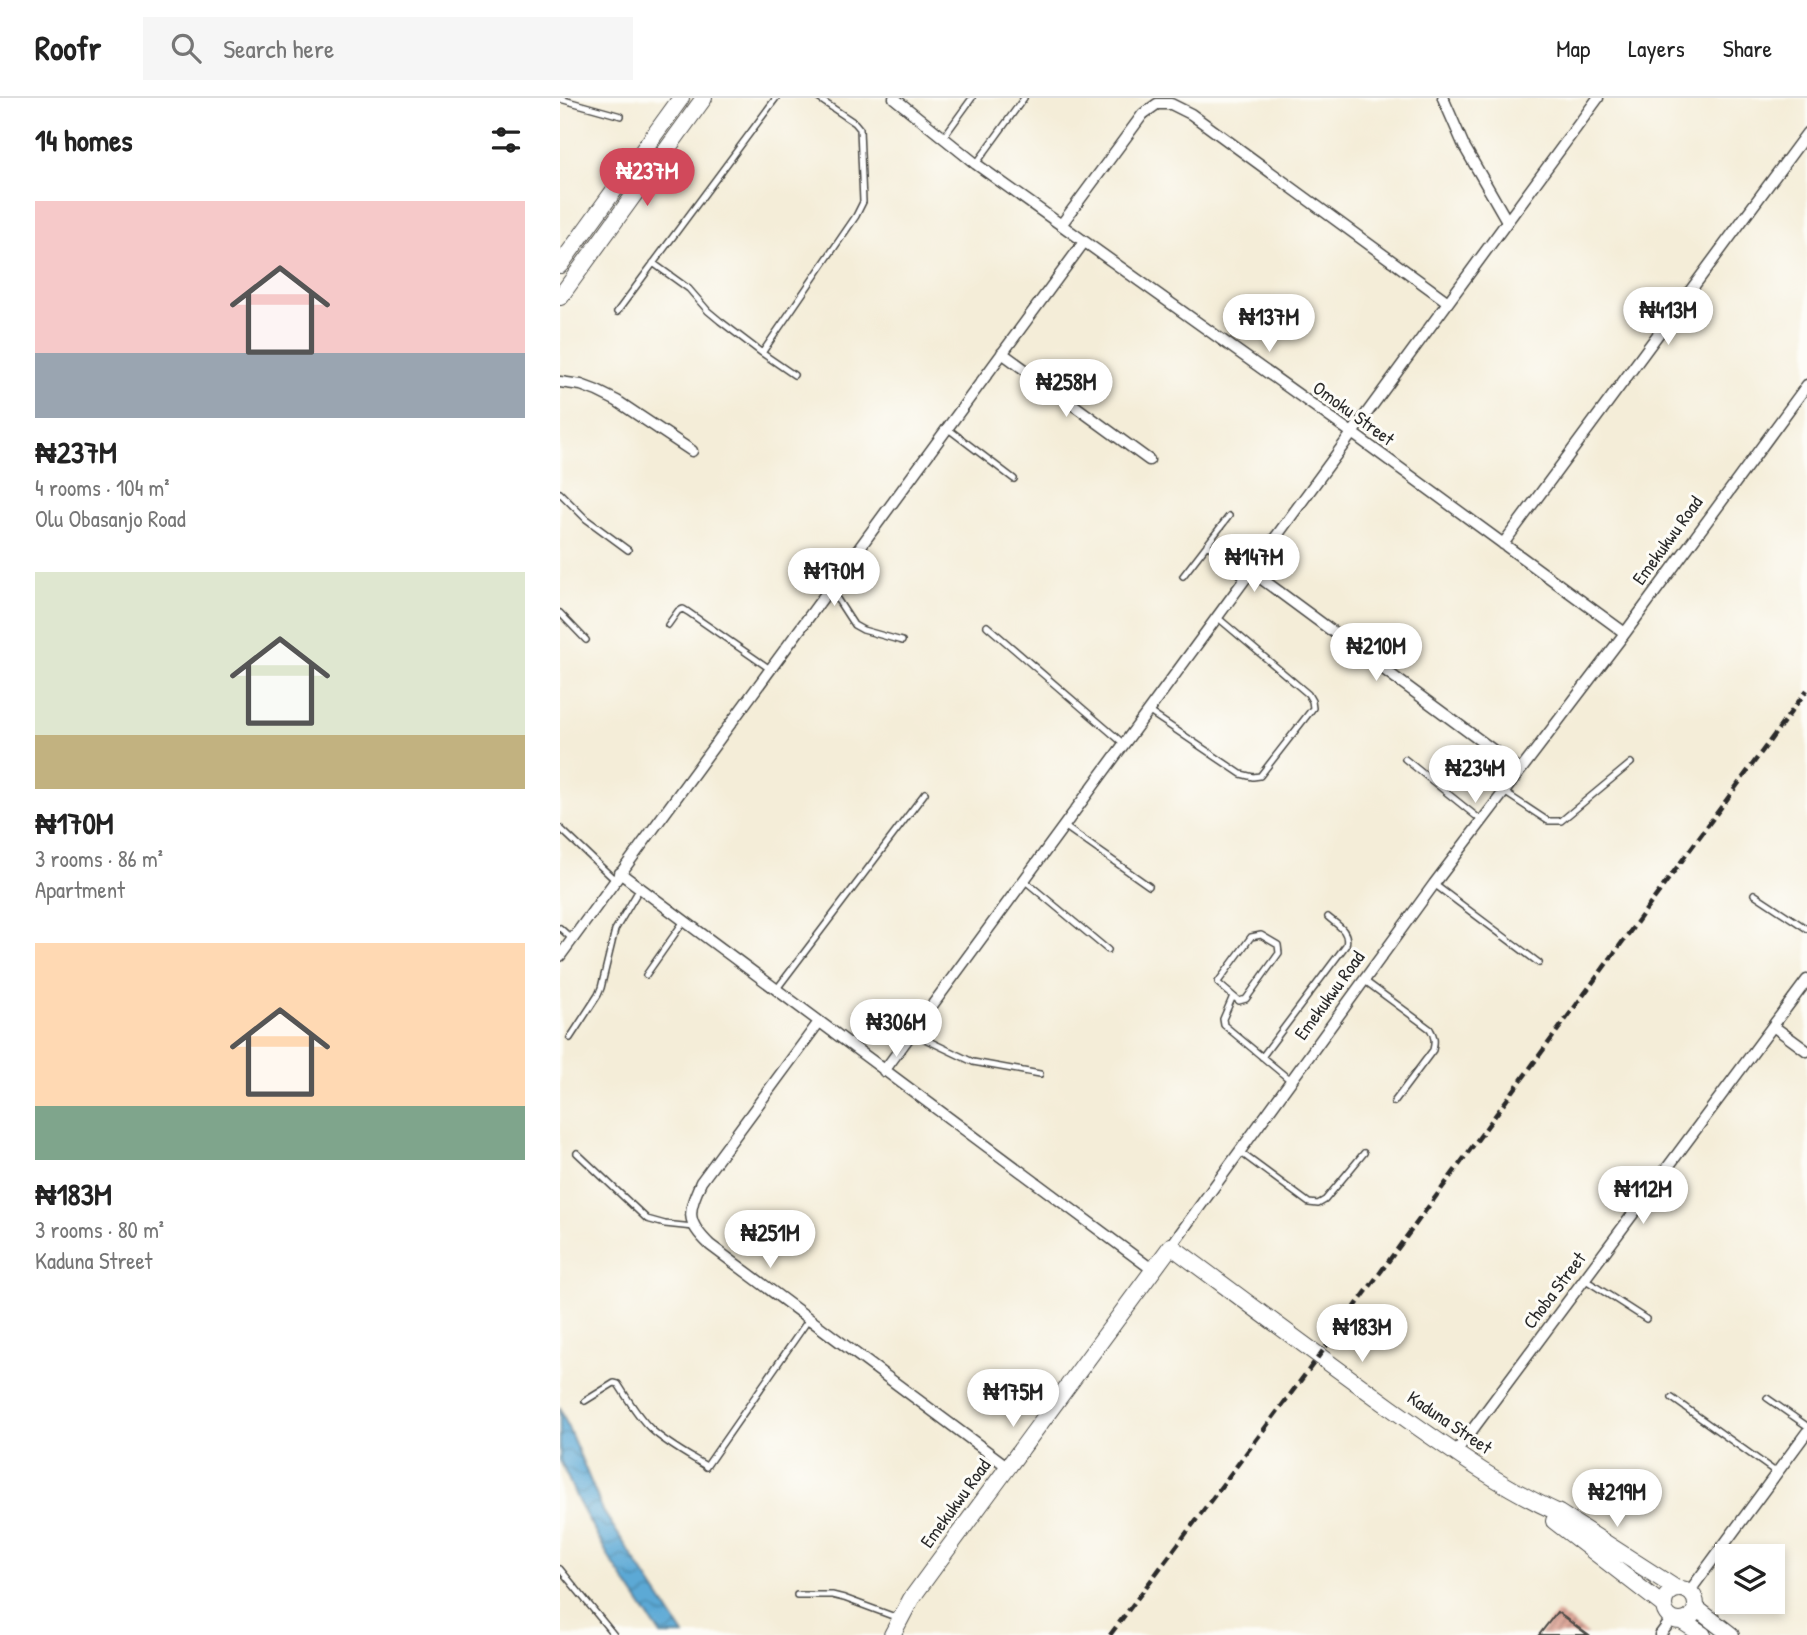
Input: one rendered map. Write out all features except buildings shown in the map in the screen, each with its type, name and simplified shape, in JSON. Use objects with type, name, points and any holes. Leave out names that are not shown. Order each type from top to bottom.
[{"type":"street","points":[[560,265],[681,98]]},
{"type":"street","points":[[560,297],[704,98]]},
{"type":"street","name":"Omoku Street","points":[[894,98],[976,164],[1352,433],[1625,633]]},
{"type":"street","points":[[1443,98],[1464,146],[1507,221]]},
{"type":"street","points":[[884,1071],[1598,98]]},
{"type":"street","points":[[1061,225],[1143,114],[1157,104],[1171,104],[1191,114],[1448,302]]},
{"type":"street","points":[[1503,544],[1807,133]]},
{"type":"street","points":[[560,956],[1084,242]]},
{"type":"street","points":[[1002,353],[1149,460]]},
{"type":"street","points":[[560,382],[582,385],[617,401],[692,451]]},
{"type":"street","name":"Emekukwu Road","points":[[892,1635],[911,1599],[1434,884],[1625,633],[1807,385]]},
{"type":"street","points":[[1248,575],[1520,769]]},
{"type":"street","points":[[618,876],[640,888],[1153,1270]]},
{"type":"street","name":"Choba Street","points":[[1455,1453],[1807,980]]},
{"type":"street","points":[[819,1022],[701,1182],[690,1215],[696,1232],[1008,1467]]},
{"type":"street","points":[[1773,1026],[1807,1051]]},
{"type":"street","name":"Kaduna Street","points":[[1171,1246],[1455,1453],[1539,1504],[1559,1513],[1683,1591]]},
{"type":"street","points":[[1673,1616],[1667,1596],[1683,1591],[1807,1432]]},
{"type":"street","name":"Kaduna Street","points":[[1539,1504],[1553,1520],[1673,1616],[1703,1635]]},
{"type":"street","points":[[1673,1616],[1693,1615],[1696,1608],[1694,1597],[1683,1591]]},
{"type":"street","points":[[1696,1608],[1731,1635]]},
{"type":"street","points":[[1660,1635],[1673,1616]]},
{"type":"lane","points":[[617,312],[776,98]]},
{"type":"lane","points":[[762,353],[856,216],[863,201],[860,129],[818,98]]},
{"type":"lane","points":[[943,138],[972,98]]},
{"type":"lane","points":[[976,164],[1024,98]]},
{"type":"lane","points":[[560,99],[621,116]]},
{"type":"lane","points":[[653,263],[688,289],[708,311],[794,374]]},
{"type":"lane","points":[[947,428],[1014,479]]},
{"type":"lane","points":[[560,493],[586,519],[628,550]]},
{"type":"lane","points":[[1183,576],[1229,516]]},
{"type":"lane","points":[[1207,544],[1229,566],[1248,575]]},
{"type":"lane","points":[[830,587],[854,625],[902,641]]},
{"type":"lane","points":[[668,625],[678,611],[688,612],[769,669]]},
{"type":"lane","points":[[560,613],[586,640]]},
{"type":"lane","points":[[1148,711],[1241,774],[1253,777],[1260,776],[1313,708],[1308,694],[1217,617]]},
{"type":"lane","points":[[987,626],[1124,744]]},
{"type":"lane","points":[[1405,759],[1482,821]]},
{"type":"lane","points":[[1504,792],[1548,821],[1560,821],[1631,763]]},
{"type":"lane","points":[[776,990],[925,793]]},
{"type":"lane","points":[[1064,826],[1149,886]]},
{"type":"lane","points":[[560,828],[618,876]]},
{"type":"lane","points":[[1024,880],[1108,950]]},
{"type":"lane","points":[[1434,884],[1539,963]]},
{"type":"lane","points":[[570,1038],[598,995],[615,930],[640,888]]},
{"type":"lane","points":[[1755,894],[1807,929]]},
{"type":"lane","points":[[1262,1057],[1346,945],[1346,932],[1328,917]]},
{"type":"lane","points":[[646,975],[684,921]]},
{"type":"lane","points":[[560,928],[572,939]]},
{"type":"lane","points":[[1261,935],[1278,945],[1279,953],[1247,999],[1239,1001],[1233,996],[1218,982],[1251,937],[1261,935]]},
{"type":"lane","points":[[1365,981],[1430,1029],[1434,1035],[1433,1051],[1394,1102]]},
{"type":"lane","points":[[1233,996],[1223,1019],[1224,1025],[1292,1081]]},
{"type":"lane","points":[[912,1033],[973,1062],[1040,1074]]},
{"type":"lane","points":[[1240,1152],[1310,1203],[1318,1204],[1325,1200],[1364,1153]]},
{"type":"lane","points":[[577,1153],[647,1219],[694,1227]]},
{"type":"lane","points":[[1584,1279],[1646,1319]]},
{"type":"lane","points":[[585,1401],[614,1383],[618,1384],[652,1430],[706,1466],[809,1319]]},
{"type":"lane","points":[[1672,1398],[1777,1473]]},
{"type":"lane","points":[[1767,1398],[1807,1426]]},
{"type":"lane","points":[[560,1569],[614,1635]]},
{"type":"lane","points":[[797,1595],[832,1595],[901,1619]]},
{"type":"lane","points":[[602,1635],[609,1629]]},
{"type":"water","points":[[560,1408],[603,1511],[684,1635],[661,1635],[610,1559],[578,1501],[560,1460]]},
{"type":"railway","points":[[1110,1635],[1319,1356],[1807,690]]}]
